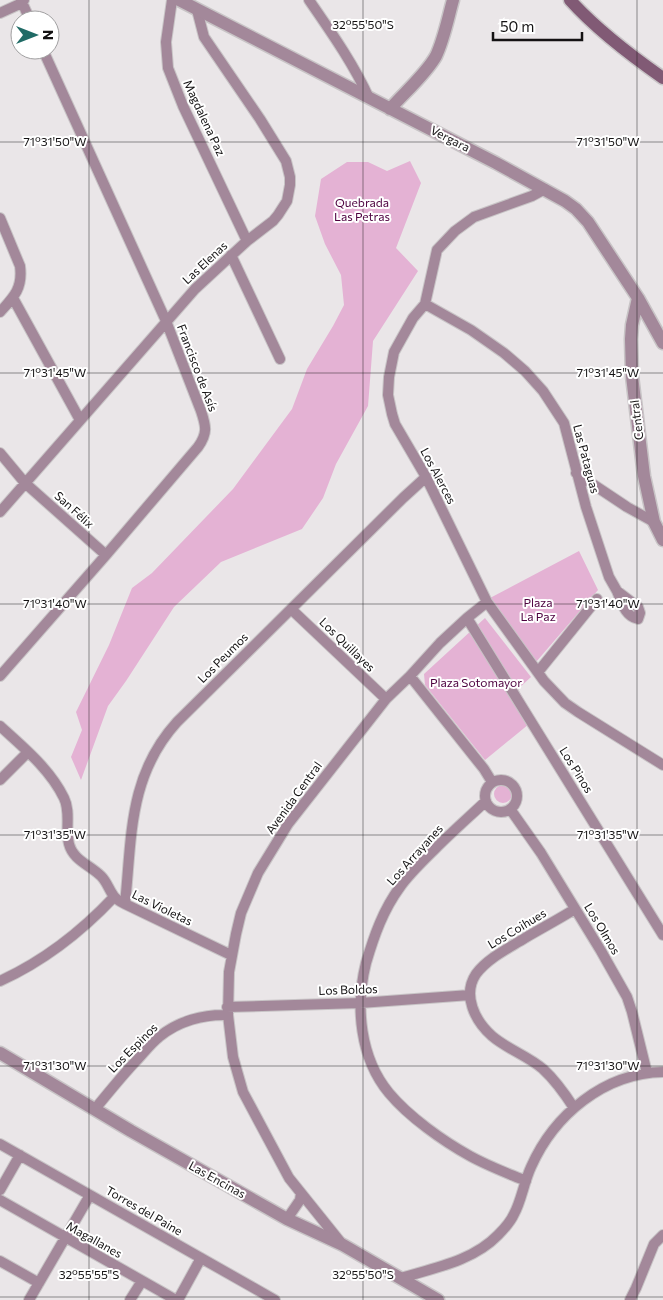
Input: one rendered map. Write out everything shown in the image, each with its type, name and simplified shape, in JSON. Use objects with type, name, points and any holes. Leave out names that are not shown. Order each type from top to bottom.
[{"type":"main road","points":[[570,0],[605,34],[663,78]]},
{"type":"street","name":"Magdalena Paz","points":[[172,0],[166,42],[168,68],[183,106],[247,241]]},
{"type":"street","name":"Vergara","points":[[179,0],[545,189],[576,209],[588,222],[638,298],[663,342]]},
{"type":"street","points":[[309,0],[341,46],[360,78],[369,98]]},
{"type":"street","points":[[390,109],[425,71],[435,57],[453,0]]},
{"type":"street","points":[[0,13],[22,1]]},
{"type":"street","name":"Las Elenas","points":[[0,512],[194,289],[247,241],[273,221],[283,208],[289,193],[290,177],[286,162],[260,119],[204,37],[197,10]]},
{"type":"street","name":"Francisco de Asís","points":[[0,676],[204,439],[206,430],[205,422],[166,321],[48,60]]},
{"type":"street","name":"Los Alerces","points":[[545,189],[532,196],[474,216],[455,231],[438,250],[425,304],[413,318],[394,352],[388,386],[390,405],[395,424],[426,477],[487,602],[538,672],[554,692],[578,712],[663,765]]},
{"type":"street","points":[[0,218],[20,266],[21,280],[17,292],[0,312]]},
{"type":"street","points":[[231,255],[280,359]]},
{"type":"street","points":[[13,298],[80,420]]},
{"type":"street","name":"Central","points":[[638,298],[632,325],[631,357],[644,476],[654,522],[663,540]]},
{"type":"street","name":"Las Pataguas","points":[[425,304],[471,330],[504,353],[525,371],[543,391],[564,423],[586,507],[609,577],[617,591]]},
{"type":"street","name":"San Félix","points":[[0,453],[25,483],[106,555]]},
{"type":"street","points":[[576,473],[627,507],[654,522]]},
{"type":"street","name":"Los Peumos","points":[[125,904],[137,797],[154,751],[168,731],[426,477]]},
{"type":"street","points":[[538,672],[597,599]]},
{"type":"street","name":"Avenida Central","points":[[343,1245],[289,1178],[243,1092],[233,1057],[228,1011],[228,981],[231,955],[249,893],[258,873],[288,824],[386,699],[440,643],[487,602]]},
{"type":"street","name":"Los Quillayes","points":[[291,609],[386,699]]},
{"type":"street","name":"Los Pinos","points":[[468,618],[661,928]]},
{"type":"street","points":[[410,676],[484,768],[492,782]]},
{"type":"street","name":"Las Violetas","points":[[0,726],[46,770],[65,800],[68,811],[68,842],[71,850],[77,858],[100,874],[114,897],[231,955]]},
{"type":"street","points":[[0,780],[28,752]]},
{"type":"street","points":[[507,780],[514,787],[517,796],[510,809],[496,811],[486,801],[486,790],[492,782],[507,780]]},
{"type":"street","name":"Los Arrayanes","points":[[486,801],[422,862],[400,887],[383,914],[373,939],[363,978],[360,1018],[365,1045],[375,1070],[390,1094],[416,1119],[471,1157],[526,1181]]},
{"type":"street","name":"Los Olmos","points":[[510,809],[541,854],[627,997],[646,1073]]},
{"type":"street","points":[[0,980],[25,969],[59,947],[89,923],[114,897]]},
{"type":"street","name":"Los Coihues","points":[[470,995],[477,974],[491,959],[575,909]]},
{"type":"street","points":[[470,995],[476,1018],[492,1036],[511,1050],[542,1068],[564,1092],[574,1108]]},
{"type":"street","name":"Los Boldos","points":[[228,1011],[470,995]]},
{"type":"street","name":"Los Espinos","points":[[94,1109],[116,1082],[163,1034],[188,1021],[228,1011]]},
{"type":"street","name":"Las Encinas","points":[[0,1053],[131,1131],[287,1219],[343,1245],[438,1300]]},
{"type":"street","points":[[401,1278],[466,1257],[486,1246],[498,1235],[514,1215],[534,1160],[547,1138],[574,1108],[587,1098],[616,1082],[646,1073],[663,1072]]},
{"type":"street","name":"Torres del Paine","points":[[0,1144],[275,1300]]},
{"type":"street","points":[[0,1190],[20,1155]]},
{"type":"street","points":[[287,1219],[300,1200],[301,1193]]},
{"type":"street","points":[[29,1300],[90,1195]]},
{"type":"street","name":"Magallanes","points":[[0,1200],[177,1300]]},
{"type":"street","points":[[630,1300],[654,1244],[663,1235]]},
{"type":"street","points":[[177,1300],[201,1258]]},
{"type":"street","points":[[0,1261],[38,1283]]},
{"type":"street","points":[[130,1300],[142,1281]]},
{"type":"green space","name":"Quebrada Las Petras","points":[[410,161],[421,183],[396,248],[418,271],[373,341],[368,406],[336,464],[323,498],[302,529],[221,562],[174,607],[108,706],[81,780],[71,757],[82,730],[76,712],[109,645],[132,588],[152,573],[233,489],[292,409],[307,369],[344,305],[341,275],[325,244],[315,216],[321,179],[347,162],[368,162],[387,171]]},
{"type":"green space","name":"Plaza La Paz","points":[[579,551],[598,590],[536,662],[490,598]]},
{"type":"green space","name":"Plaza Sotomayor","points":[[485,618],[531,677],[518,689],[526,703],[519,709],[529,724],[485,760],[425,685],[424,674]]},
{"type":"green space","points":[[503,785],[509,788],[512,794],[509,800],[503,803],[497,800],[494,794],[497,788]]}]
